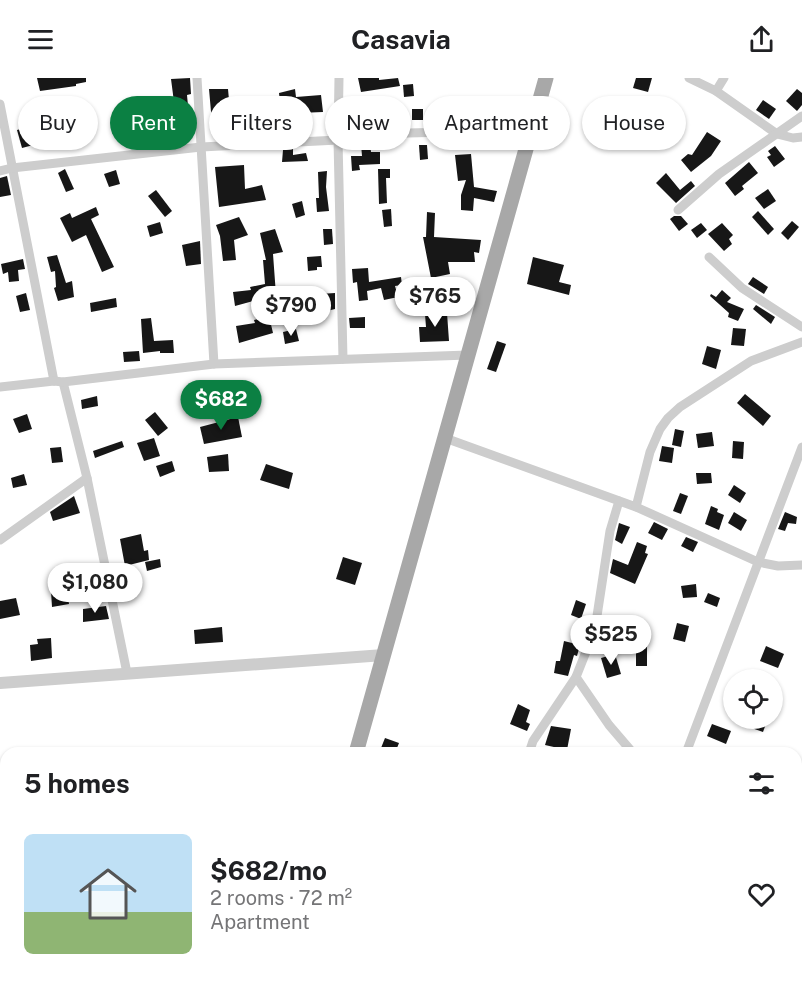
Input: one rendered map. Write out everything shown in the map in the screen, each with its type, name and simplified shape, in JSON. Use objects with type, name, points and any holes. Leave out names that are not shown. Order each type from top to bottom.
[{"type":"main road","points":[[541,96],[546,78]]},
{"type":"main road","points":[[358,747],[525,150]]},
{"type":"street","points":[[197,78],[214,364]]},
{"type":"street","points":[[339,78],[339,96]]},
{"type":"street","points":[[689,78],[716,91],[777,134],[793,138],[802,137]]},
{"type":"street","points":[[716,91],[724,78]]},
{"type":"street","points":[[0,104],[58,382],[87,478],[127,674]]},
{"type":"street","points":[[678,210],[719,174],[802,116]]},
{"type":"street","points":[[0,171],[201,147],[325,141]]},
{"type":"street","points":[[338,150],[343,359]]},
{"type":"street","points":[[709,257],[742,288],[802,327]]},
{"type":"street","points":[[636,507],[650,452],[660,429],[668,418],[680,407],[751,361],[802,342]]},
{"type":"street","points":[[0,387],[214,364],[468,356]]},
{"type":"street","points":[[445,438],[636,507],[758,562],[778,566],[802,565]]},
{"type":"street","points":[[688,747],[802,447]]},
{"type":"street","points":[[0,540],[87,478]]},
{"type":"street","points":[[532,747],[533,741],[576,676],[595,629],[610,531],[619,501]]},
{"type":"street","points":[[0,683],[384,655]]},
{"type":"street","points":[[576,676],[609,725],[628,747]]},
{"type":"building","points":[[37,78],[86,78],[86,82],[76,84],[76,86],[40,91]]},
{"type":"building","points":[[190,78],[191,94],[173,96],[171,79]]},
{"type":"building","points":[[358,78],[379,78],[379,80],[398,78],[400,86],[361,92]]},
{"type":"building","points":[[636,78],[652,78],[648,92],[633,88]]},
{"type":"building","points":[[413,84],[414,96],[404,96],[403,85]]},
{"type":"building","points":[[209,89],[228,89],[229,96],[210,96]]},
{"type":"building","points":[[295,89],[296,96],[279,96],[279,93]]},
{"type":"building","points":[[797,89],[802,93],[802,105],[797,111],[786,101]]},
{"type":"building","points":[[321,95],[323,112],[313,112],[313,96],[308,96]]},
{"type":"building","points":[[763,100],[776,109],[769,119],[756,110]]},
{"type":"building","points":[[412,109],[423,109],[423,120],[412,120]]},
{"type":"building","points":[[707,132],[721,141],[711,156],[691,172],[681,160],[688,154],[692,155]]},
{"type":"building","points":[[419,145],[423,145],[423,150],[427,150],[428,159],[420,160]]},
{"type":"building","points":[[775,146],[785,159],[774,167],[767,157],[771,155],[768,151]]},
{"type":"building","points":[[283,150],[293,150],[293,155],[306,153],[308,161],[282,162]]},
{"type":"building","points":[[362,150],[380,152],[380,164],[359,165],[360,170],[352,171],[351,156],[362,156]]},
{"type":"building","points":[[471,154],[474,187],[497,191],[494,202],[474,198],[473,211],[461,210],[461,195],[466,180],[458,181],[455,155]]},
{"type":"building","points":[[749,162],[758,173],[742,186],[744,189],[735,196],[725,183]]},
{"type":"building","points":[[244,165],[245,189],[262,185],[266,200],[219,207],[215,167]]},
{"type":"building","points":[[65,169],[74,189],[66,192],[58,173]]},
{"type":"building","points":[[378,169],[390,169],[390,178],[386,178],[387,203],[379,204]]},
{"type":"building","points":[[116,170],[120,184],[109,187],[104,174]]},
{"type":"building","points":[[327,171],[329,211],[317,212],[318,172]]},
{"type":"building","points":[[666,173],[680,190],[691,181],[695,186],[676,203],[656,183]]},
{"type":"building","points":[[7,176],[11,195],[0,197],[0,178]]},
{"type":"building","points":[[768,189],[776,201],[764,209],[755,198]]},
{"type":"building","points":[[156,190],[172,211],[165,217],[148,196]]},
{"type":"building","points":[[302,201],[305,215],[296,218],[292,204]]},
{"type":"building","points":[[96,207],[99,215],[91,219],[114,267],[102,272],[86,235],[72,242],[60,218],[70,213],[72,218]]},
{"type":"building","points":[[391,209],[392,226],[384,227],[382,210]]},
{"type":"building","points":[[758,211],[774,229],[768,235],[752,217]]},
{"type":"building","points":[[427,212],[435,213],[434,237],[481,240],[479,253],[474,252],[475,262],[448,262],[450,274],[431,278],[423,237],[426,237]]},
{"type":"building","points":[[674,216],[681,216],[688,224],[679,231],[670,219]]},
{"type":"building","points":[[239,217],[248,235],[234,240],[236,260],[223,261],[220,236],[216,225]]},
{"type":"building","points":[[792,221],[799,227],[788,240],[781,233]]},
{"type":"building","points":[[160,222],[163,233],[150,237],[147,226]]},
{"type":"building","points":[[701,223],[707,230],[697,238],[691,230]]},
{"type":"building","points":[[722,223],[733,235],[729,239],[732,244],[724,251],[708,234]]},
{"type":"building","points":[[275,229],[283,252],[273,254],[276,295],[235,306],[233,292],[251,290],[250,287],[265,284],[263,260],[266,260],[260,233]]},
{"type":"building","points":[[323,229],[332,229],[333,244],[324,245]]},
{"type":"building","points":[[200,241],[201,264],[186,266],[182,245]]},
{"type":"building","points":[[57,255],[66,283],[72,281],[74,297],[58,301],[54,288],[56,287],[55,271],[51,272],[47,257]]},
{"type":"building","points":[[321,256],[322,267],[308,271],[307,257]]},
{"type":"building","points":[[533,257],[564,265],[559,282],[571,285],[569,295],[527,284]]},
{"type":"building","points":[[23,259],[25,269],[18,270],[19,281],[9,282],[8,272],[3,274],[1,264]]},
{"type":"building","points":[[368,268],[369,282],[401,277],[402,285],[395,286],[398,297],[384,300],[381,288],[367,291],[368,300],[359,301],[357,282],[353,283],[352,269]]},
{"type":"building","points":[[753,277],[768,287],[764,294],[748,284]]},
{"type":"building","points":[[722,290],[731,298],[727,302],[744,309],[738,321],[728,317],[729,313],[710,296],[711,294],[716,297]]},
{"type":"building","points":[[26,293],[30,310],[20,312],[16,296]]},
{"type":"building","points":[[335,293],[335,309],[327,311],[326,305],[322,305],[320,294]]},
{"type":"building","points":[[116,298],[117,307],[91,312],[90,303]]},
{"type":"building","points":[[756,305],[775,317],[771,324],[753,309]]},
{"type":"building","points":[[447,313],[449,341],[420,342],[419,327],[426,327],[425,314]]},
{"type":"building","points":[[269,316],[273,333],[239,343],[236,326],[255,323],[254,320]]},
{"type":"building","points":[[365,317],[365,328],[350,328],[349,318]]},
{"type":"building","points":[[151,318],[154,341],[173,340],[174,353],[160,353],[160,351],[143,353],[141,319]]},
{"type":"building","points":[[733,328],[746,329],[744,346],[731,345]]},
{"type":"building","points":[[296,329],[299,341],[285,344],[283,332]]},
{"type":"building","points":[[497,341],[506,344],[496,372],[487,369]]},
{"type":"building","points":[[707,346],[721,350],[716,369],[702,364]]},
{"type":"building","points":[[139,351],[140,361],[124,362],[123,352]]},
{"type":"building","points":[[745,394],[771,416],[763,426],[737,403]]},
{"type":"building","points":[[97,396],[98,406],[82,409],[81,400]]},
{"type":"building","points":[[155,412],[168,428],[158,436],[145,420]]},
{"type":"building","points":[[27,414],[32,429],[19,433],[13,419]]},
{"type":"building","points":[[238,417],[242,437],[204,444],[200,427]]},
{"type":"building","points":[[675,429],[684,431],[681,447],[672,445]]},
{"type":"building","points":[[712,432],[714,446],[698,448],[696,434]]},
{"type":"building","points":[[154,438],[160,456],[144,461],[137,443]]},
{"type":"building","points":[[122,441],[124,447],[95,458],[93,451]]},
{"type":"building","points":[[733,441],[744,442],[743,459],[732,458]]},
{"type":"building","points":[[662,446],[674,448],[672,463],[659,461]]},
{"type":"building","points":[[61,447],[63,462],[52,463],[50,448]]},
{"type":"building","points":[[228,454],[229,471],[209,472],[207,457]]},
{"type":"building","points":[[172,461],[175,471],[160,477],[156,466]]},
{"type":"building","points":[[266,464],[293,473],[289,489],[260,480]]},
{"type":"building","points":[[696,473],[711,473],[712,483],[697,484]]},
{"type":"building","points":[[24,474],[27,485],[13,488],[11,478]]},
{"type":"building","points":[[734,485],[746,493],[740,503],[728,495]]},
{"type":"building","points":[[680,493],[688,496],[681,514],[673,511]]},
{"type":"building","points":[[74,496],[80,513],[53,521],[50,512]]},
{"type":"building","points":[[711,506],[724,515],[719,530],[705,524]]},
{"type":"building","points":[[734,512],[747,520],[741,531],[728,523]]},
{"type":"building","points":[[785,512],[797,517],[796,524],[788,523],[785,531],[778,529]]},
{"type":"building","points":[[654,522],[668,529],[662,540],[648,533]]},
{"type":"building","points":[[619,523],[630,527],[622,544],[615,540]]},
{"type":"building","points":[[141,534],[144,551],[148,550],[149,560],[125,566],[120,539]]},
{"type":"building","points":[[686,537],[698,542],[693,552],[681,546]]},
{"type":"building","points":[[637,542],[647,546],[645,553],[648,554],[635,584],[610,573],[613,559],[628,565]]},
{"type":"building","points":[[343,557],[362,563],[355,585],[336,579]]},
{"type":"building","points":[[160,559],[161,567],[147,571],[145,562]]},
{"type":"building","points":[[82,566],[84,576],[71,577],[70,569]]},
{"type":"building","points":[[696,584],[697,597],[683,598],[681,586]]},
{"type":"building","points":[[66,587],[69,604],[52,607],[51,591]]},
{"type":"building","points":[[708,593],[720,598],[717,607],[704,602]]},
{"type":"building","points":[[16,598],[20,615],[0,619],[0,601]]},
{"type":"building","points":[[576,600],[586,604],[581,619],[571,615]]},
{"type":"building","points":[[106,606],[109,619],[83,622],[83,609]]},
{"type":"building","points":[[615,616],[620,631],[609,634],[605,619]]},
{"type":"building","points":[[677,623],[689,626],[685,642],[673,639]]},
{"type":"building","points":[[222,627],[223,642],[195,644],[194,630]]},
{"type":"building","points":[[51,638],[52,658],[31,661],[30,645],[38,644],[37,639]]},
{"type":"building","points":[[564,641],[580,645],[577,656],[574,655],[568,676],[554,673],[556,661],[560,661]]},
{"type":"building","points":[[766,646],[784,654],[778,668],[760,661]]},
{"type":"building","points":[[636,647],[647,647],[647,666],[636,666]]},
{"type":"building","points":[[615,654],[621,674],[607,678],[601,658]]},
{"type":"building","points":[[518,704],[530,710],[526,722],[530,724],[527,731],[510,724]]},
{"type":"building","points":[[712,724],[731,731],[726,744],[707,736]]},
{"type":"building","points":[[551,726],[571,729],[568,747],[545,745]]},
{"type":"building","points":[[385,738],[399,743],[397,747],[381,747]]}]
